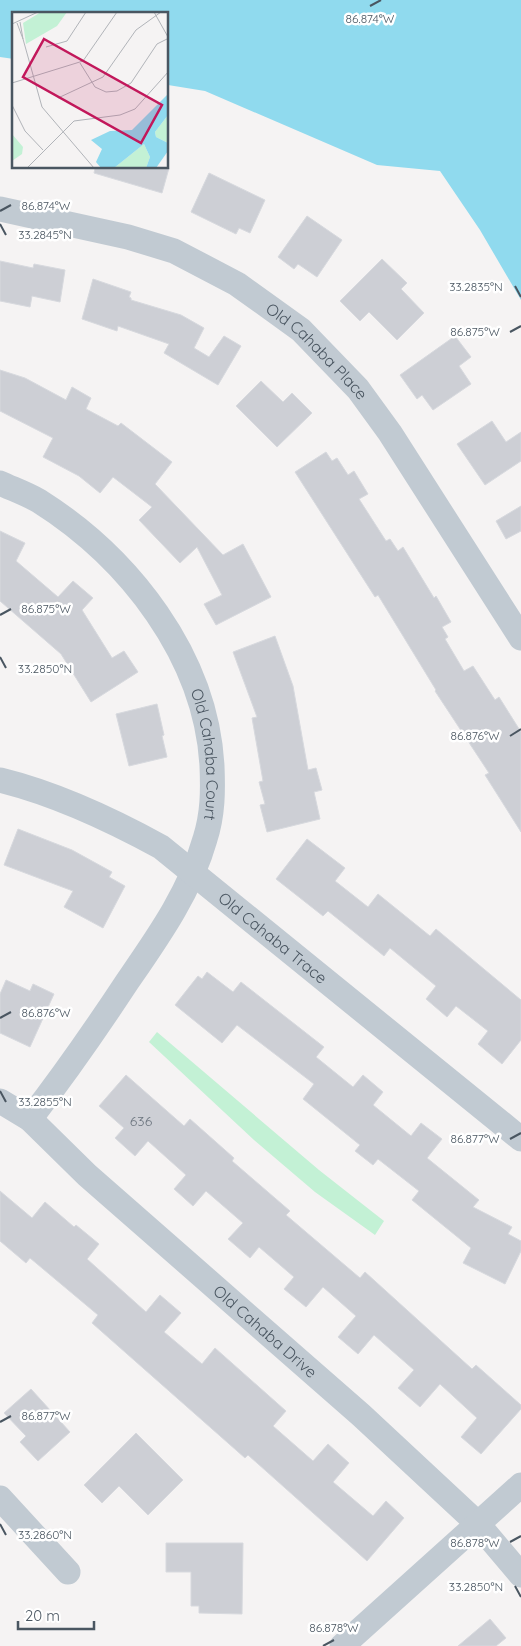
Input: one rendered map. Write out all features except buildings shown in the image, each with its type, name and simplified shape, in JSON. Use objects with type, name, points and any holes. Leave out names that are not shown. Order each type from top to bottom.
[{"type":"street","name":"Old Cahaba Place","points":[[0,210],[128,236],[174,251],[237,284],[301,330],[358,389],[385,426],[521,638]]},
{"type":"street","name":"Old Cahaba Court","points":[[0,482],[38,500],[82,532],[112,561],[160,614],[174,638],[202,706],[211,750],[213,797],[210,822],[185,892],[170,920],[70,1067],[30,1119]]},
{"type":"street","name":"Old Cahaba Trace","points":[[0,780],[55,797],[119,824],[161,847],[521,1139]]},
{"type":"street","name":"Old Cahaba Drive","points":[[0,1101],[30,1119],[87,1175],[361,1415],[477,1523],[521,1575]]},
{"type":"street","points":[[342,1646],[521,1485]]},
{"type":"street","points":[[0,1498],[68,1572]]},
{"type":"green space","points":[[157,1032],[319,1170],[384,1221],[375,1235],[315,1192],[254,1140],[149,1042]]},
{"type":"water","points":[[0,0],[521,0],[521,300],[480,230],[440,171],[377,165],[205,91],[169,85],[169,12],[12,12],[12,59],[0,57]]}]
